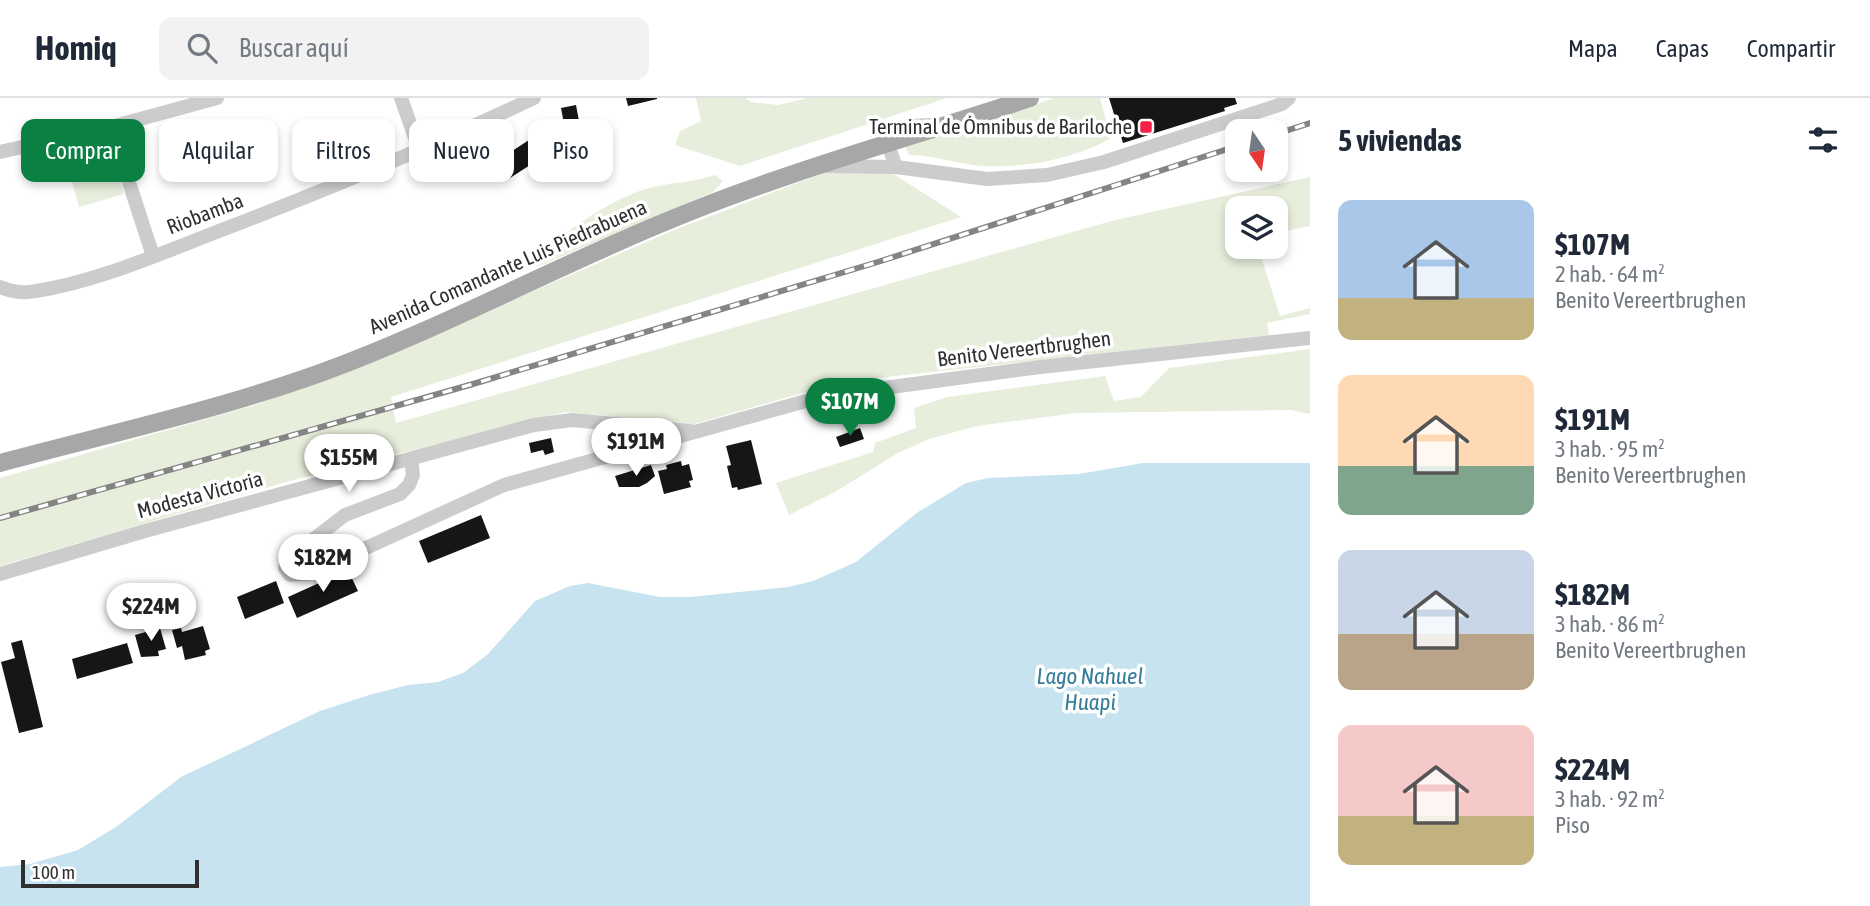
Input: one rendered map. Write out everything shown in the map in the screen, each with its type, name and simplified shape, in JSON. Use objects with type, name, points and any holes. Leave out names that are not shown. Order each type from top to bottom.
[{"type":"main road","name":"Avenida Comandante Luis Piedrabuena","points":[[0,463],[260,393],[323,372],[399,342],[662,223],[819,165],[1030,98]]},
{"type":"street","points":[[140,119],[217,98]]},
{"type":"street","points":[[401,98],[409,121]]},
{"type":"street","name":"Riobamba","points":[[490,119],[534,98]]},
{"type":"street","points":[[819,165],[896,167],[987,179],[1047,175],[1104,162],[1282,104],[1289,98]]},
{"type":"street","points":[[887,142],[896,167]]},
{"type":"street","points":[[0,152],[21,147]]},
{"type":"street","name":"Riobamba","points":[[0,287],[14,293],[61,286],[153,256],[409,156]]},
{"type":"street","points":[[129,182],[153,256]]},
{"type":"street","name":"Benito Vereertbrughen","points":[[411,459],[413,475],[409,485],[400,494],[345,514],[289,558],[285,568],[290,575],[311,573],[503,485],[824,396],[1310,338]]},
{"type":"street","name":"Modesta Victoria","points":[[0,574],[534,425],[572,420],[701,432]]},
{"type":"green space","points":[[696,98],[745,98],[751,102],[778,105],[808,98],[947,98],[740,166],[675,145],[680,131],[701,121]]},
{"type":"green space","points":[[1055,98],[1100,98],[1111,138],[1062,158],[1007,166],[973,165],[909,155],[905,146]]},
{"type":"green space","points":[[826,172],[892,173],[961,217],[391,397],[396,423],[1115,220],[1310,177],[1310,226],[1288,231],[1288,196],[1225,196],[1225,259],[1262,259],[1280,316],[1310,308],[1310,314],[1267,323],[1269,335],[841,382],[694,424],[565,412],[286,482],[0,566],[0,478],[255,405],[416,342],[674,230]]},
{"type":"green space","points":[[715,175],[723,181],[713,192],[537,267],[533,257],[587,218],[616,202],[646,189]]},
{"type":"green space","points":[[72,182],[121,182],[124,194],[79,207]]},
{"type":"green space","points":[[1310,349],[1310,414],[1291,410],[1076,413],[977,426],[929,439],[898,453],[835,492],[789,515],[776,483],[873,452],[875,443],[916,428],[914,408],[947,397],[1105,376],[1114,401],[1141,397],[1169,368]]},
{"type":"water","name":"Lago Nahuel Huapi","points":[[1143,463],[1310,463],[1310,906],[0,906],[0,867],[30,864],[78,850],[116,827],[181,777],[320,711],[369,695],[408,685],[438,682],[463,673],[488,654],[535,601],[570,586],[588,583],[660,597],[690,597],[788,587],[813,581],[856,562],[918,512],[966,483],[988,478],[1079,474]]},
{"type":"building","points":[[626,98],[657,98],[657,99],[628,106]]},
{"type":"building","name":"Terminal de Ómnibus de Bariloche","points":[[1109,98],[1235,98],[1237,104],[1224,108],[1225,111],[1123,143]]},
{"type":"building","points":[[576,105],[579,119],[563,119],[561,108]]},
{"type":"building","points":[[528,141],[528,166],[514,175],[514,150]]},
{"type":"building","points":[[860,428],[864,439],[840,447],[836,437]]},
{"type":"building","points":[[551,438],[554,452],[545,455],[543,450],[531,453],[529,443]]},
{"type":"building","points":[[751,440],[762,484],[738,490],[737,487],[732,488],[727,466],[731,465],[726,446]]},
{"type":"building","points":[[681,461],[682,466],[689,464],[693,480],[689,481],[691,487],[664,494],[658,471],[667,469],[666,465]]},
{"type":"building","points":[[651,465],[655,476],[647,483],[639,487],[619,487],[615,476]]},
{"type":"building","points":[[481,515],[490,538],[428,563],[419,541]]},
{"type":"building","points":[[348,570],[358,591],[297,618],[288,597]]},
{"type":"building","points":[[276,581],[284,603],[245,619],[237,597]]},
{"type":"building","points":[[203,626],[210,649],[205,651],[206,655],[185,660],[182,646],[177,648],[172,630],[181,628],[182,632]]},
{"type":"building","points":[[160,628],[166,649],[158,651],[159,656],[141,657],[135,635]]},
{"type":"building","points":[[22,640],[43,727],[19,733],[1,662],[15,658],[11,643]]},
{"type":"building","points":[[127,643],[133,663],[77,679],[72,659]]},
{"type":"railway","points":[[1288,130],[1310,123]]},
{"type":"railway","points":[[0,518],[473,384],[881,261],[1225,150]]},
{"type":"place","name":"Terminal de Ómnibus de Bariloche","points":[[1146,127]]}]
